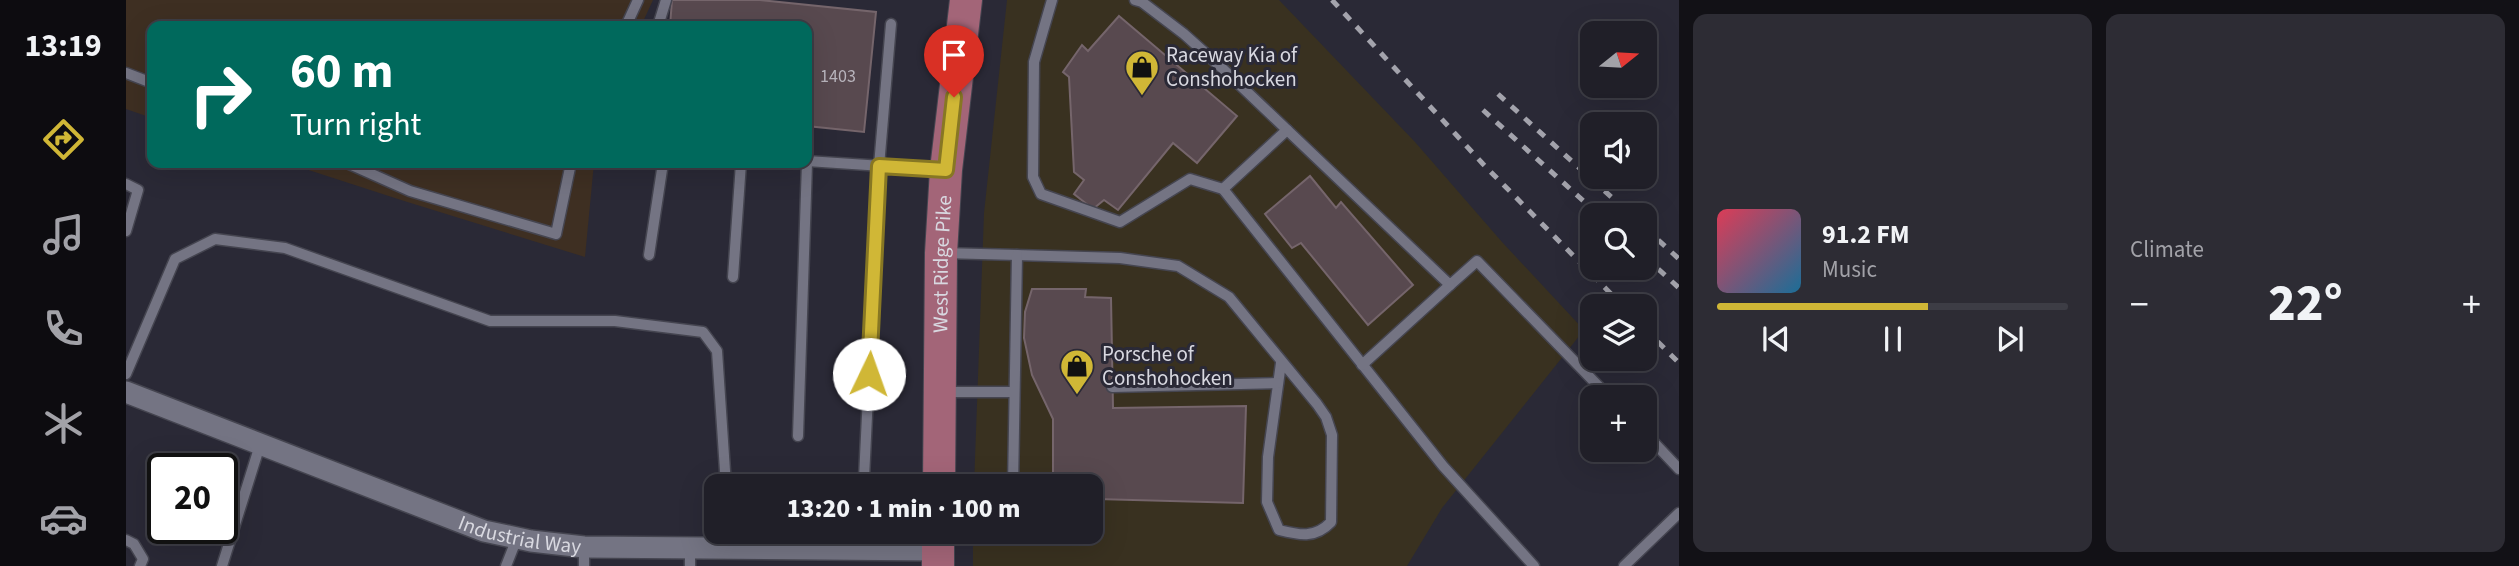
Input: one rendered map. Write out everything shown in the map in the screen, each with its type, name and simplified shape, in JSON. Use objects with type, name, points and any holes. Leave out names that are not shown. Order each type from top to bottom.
[{"type":"main road","name":"West Ridge Pike","points":[[939,474],[940,253],[946,170],[966,0]]},
{"type":"street","name":"Industrial Way","points":[[126,392],[484,531],[584,556],[690,557],[729,544],[778,553],[938,549]]},
{"type":"lane","points":[[628,21],[638,0]]},
{"type":"lane","points":[[660,21],[666,0]]},
{"type":"lane","points":[[1052,0],[1034,62],[1033,177],[1041,194],[1120,222],[1190,179],[1223,189],[1443,466],[1534,566]]},
{"type":"lane","points":[[1135,0],[1142,2],[1184,34],[1450,285]]},
{"type":"lane","points":[[864,474],[879,166],[891,24]]},
{"type":"lane","points":[[126,73],[147,81]]},
{"type":"lane","points":[[1223,189],[1286,130]]},
{"type":"lane","points":[[812,162],[946,170]]},
{"type":"lane","points":[[358,168],[410,191],[556,234],[570,168]]},
{"type":"lane","points":[[649,255],[662,168]]},
{"type":"lane","points":[[733,277],[741,168]]},
{"type":"lane","points":[[798,436],[807,168]]},
{"type":"lane","points":[[126,184],[138,190],[126,231]]},
{"type":"lane","points":[[126,374],[175,259],[215,239],[285,248],[490,321],[615,321],[703,332],[718,351],[725,474]]},
{"type":"lane","points":[[940,253],[1120,258],[1178,266],[1229,297],[1317,404],[1326,417],[1332,435],[1331,522],[1323,531],[1303,536],[1279,530],[1267,502],[1268,457],[1281,363]]},
{"type":"lane","points":[[1013,474],[1017,255]]},
{"type":"lane","points":[[1362,365],[1477,261],[1597,385]]},
{"type":"lane","points":[[1112,387],[1278,383]]},
{"type":"lane","points":[[940,392],[1014,392]]},
{"type":"lane","points":[[222,566],[260,445]]},
{"type":"lane","points":[[1657,446],[1679,469]]},
{"type":"lane","points":[[1624,566],[1679,513]]},
{"type":"lane","points":[[506,566],[517,538]]},
{"type":"lane","points":[[126,540],[134,544],[142,559],[140,566]]},
{"type":"shaded area","points":[[126,0],[653,0],[643,21],[147,21],[147,116],[126,109]]},
{"type":"shaded area","points":[[1007,0],[1279,0],[1415,142],[1580,326],[1580,335],[1442,508],[1407,566],[973,566],[973,544],[1103,544],[1103,474],[974,474],[984,213]]},
{"type":"shaded area","points":[[302,168],[594,168],[585,257]]},
{"type":"building","points":[[672,0],[760,0],[876,12],[864,132],[812,127],[812,21],[670,21]]},
{"type":"building","name":"Raceway Kia of Conshohocken","points":[[1119,16],[1237,116],[1197,163],[1173,143],[1118,210],[1104,200],[1093,209],[1074,194],[1084,180],[1074,172],[1069,77],[1063,72],[1082,45],[1088,51]]},
{"type":"building","points":[[1310,176],[1336,208],[1341,202],[1413,285],[1368,325],[1301,243],[1292,248],[1265,214]]},
{"type":"building","name":"Porsche of Conshohocken","points":[[1032,289],[1086,289],[1085,297],[1111,298],[1113,408],[1246,406],[1243,503],[1103,499],[1103,474],[1053,474],[1053,419],[1032,375],[1024,338],[1025,312]]},
{"type":"railway","points":[[1332,0],[1483,164],[1611,294]]},
{"type":"railway","points":[[1498,94],[1618,203]]},
{"type":"railway","points":[[1483,110],[1586,203]]},
{"type":"railway","points":[[1657,239],[1679,259]]},
{"type":"railway","points":[[1657,268],[1679,288]]},
{"type":"railway","points":[[1657,341],[1679,363]]},
{"type":"place","name":"Raceway Kia of Conshohocken","points":[[1142,97]]},
{"type":"place","name":"Porsche of Conshohocken","points":[[1077,396]]},
{"type":"route","points":[[869,374],[879,166],[946,170],[954,97]]}]
